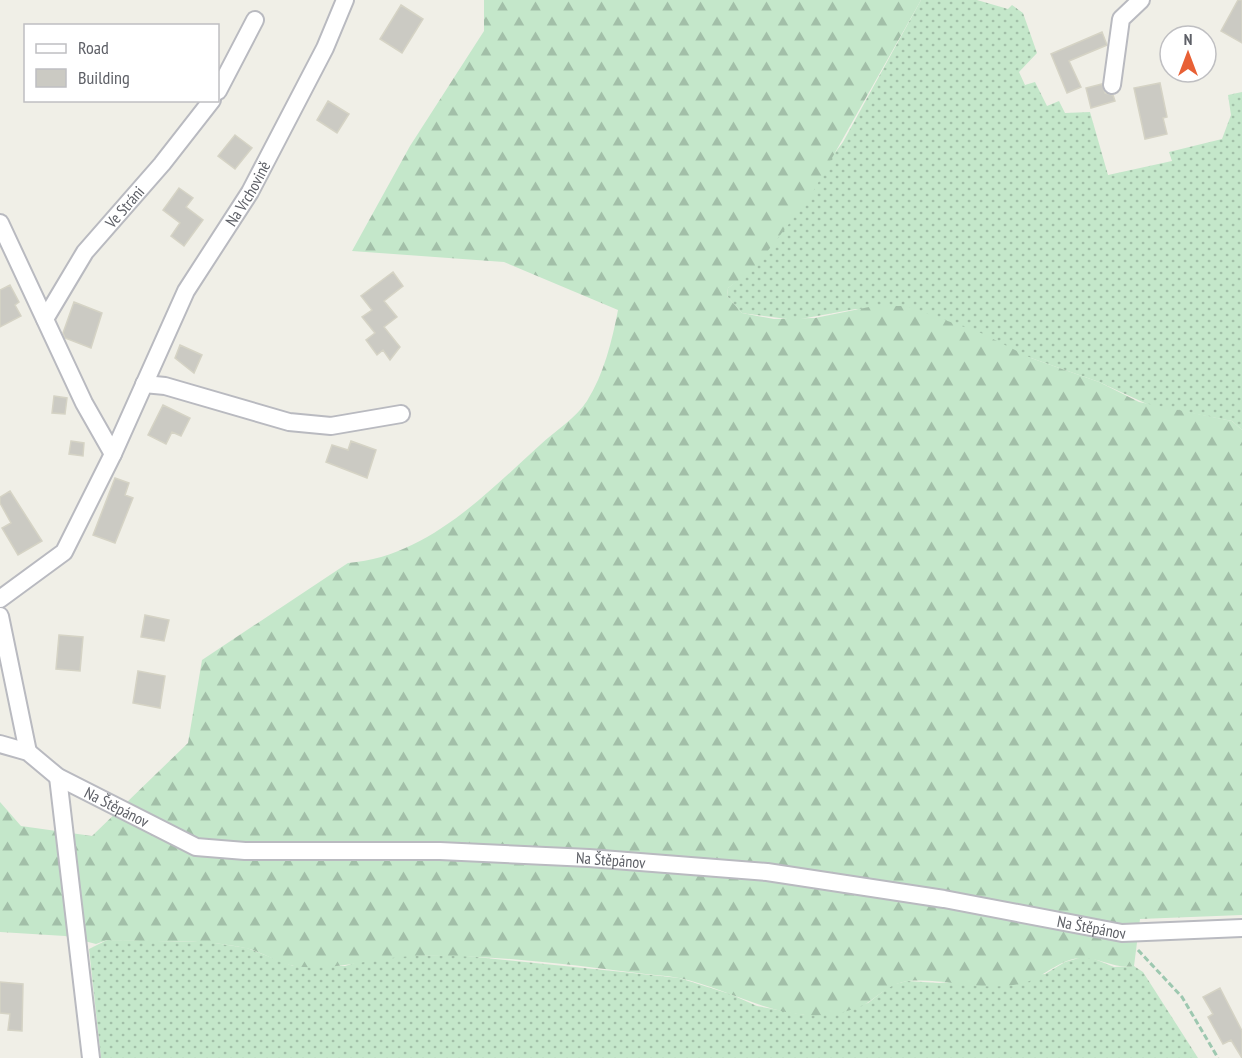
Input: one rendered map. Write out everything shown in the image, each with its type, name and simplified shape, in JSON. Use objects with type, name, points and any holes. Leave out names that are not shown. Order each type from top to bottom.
[{"type":"street","name":"Na Vrchovině","points":[[0,598],[64,552],[113,454],[186,291],[250,192],[325,48],[345,0]]},
{"type":"street","points":[[1112,85],[1121,19],[1141,0]]},
{"type":"street","points":[[219,89],[255,20]]},
{"type":"street","name":"Ve Stráni","points":[[45,319],[85,252],[162,164],[210,102]]},
{"type":"street","points":[[0,223],[84,403],[113,454]]},
{"type":"street","points":[[144,384],[165,386],[289,422],[331,426],[400,414]]},
{"type":"street","points":[[0,616],[28,752]]},
{"type":"street","name":"Na Štěpánov","points":[[0,744],[28,752],[58,777],[196,847],[245,851],[440,851],[589,858],[767,872],[944,899],[1122,933],[1242,928]]},
{"type":"street","points":[[58,777],[91,1058]]},
{"type":"path","points":[[1122,933],[1182,997],[1218,1058]]},
{"type":"green space","points":[[484,0],[921,0],[810,197],[752,271],[728,288],[727,296],[742,313],[774,319],[815,318],[874,306],[906,306],[981,333],[1031,358],[1099,382],[1139,402],[1232,421],[1242,430],[1242,915],[1140,919],[1134,966],[1120,966],[1082,958],[1074,959],[1060,964],[1039,977],[1009,986],[908,981],[891,986],[867,1003],[845,1012],[821,1015],[789,1013],[773,1009],[679,978],[554,963],[498,958],[415,956],[339,966],[309,967],[294,966],[251,950],[228,945],[107,940],[96,944],[65,936],[0,932],[0,802],[21,826],[92,836],[188,743],[202,660],[348,563],[376,558],[403,549],[453,520],[476,503],[571,419],[593,391],[607,357],[618,310],[504,262],[352,251],[410,146],[484,31]]},
{"type":"green space","points":[[921,0],[977,0],[1008,9],[1012,5],[1023,13],[1037,53],[1019,72],[1025,85],[1035,82],[1047,106],[1059,101],[1065,113],[1090,112],[1108,175],[1172,161],[1169,152],[1222,139],[1231,115],[1228,95],[1242,92],[1242,430],[1232,421],[1149,405],[1099,382],[1031,358],[856,309],[795,320],[742,313],[727,296],[728,288],[742,277],[843,142]]},
{"type":"green space","points":[[107,940],[208,942],[247,948],[293,966],[345,966],[364,960],[395,956],[457,955],[679,978],[730,994],[757,1006],[805,1015],[868,1003],[891,985],[907,981],[939,983],[1045,974],[1065,962],[1079,958],[1092,958],[1114,967],[1134,966],[1143,972],[1198,1058],[101,1058],[89,949]]},
{"type":"building","points":[[1238,0],[1242,0],[1242,43],[1221,31]]},
{"type":"building","points":[[401,5],[423,19],[402,53],[380,39]]},
{"type":"building","points":[[1102,32],[1107,45],[1069,61],[1081,87],[1067,93],[1051,54]]},
{"type":"building","points":[[1102,84],[1105,93],[1113,95],[1115,101],[1091,108],[1086,88]]},
{"type":"building","points":[[1160,84],[1167,117],[1163,118],[1167,134],[1145,139],[1134,88]]},
{"type":"building","points":[[328,101],[349,114],[337,133],[317,120]]},
{"type":"building","points":[[235,135],[252,148],[235,169],[218,156]]},
{"type":"building","points":[[179,188],[193,198],[186,207],[203,220],[184,246],[171,236],[180,223],[163,210]]},
{"type":"building","points":[[393,272],[403,286],[384,301],[397,317],[384,327],[400,347],[390,360],[383,350],[377,355],[366,340],[375,333],[362,317],[372,310],[361,296]]},
{"type":"building","points":[[10,285],[19,302],[15,305],[21,316],[0,327],[0,290]]},
{"type":"building","points":[[74,302],[102,313],[91,348],[65,338],[63,333]]},
{"type":"building","points":[[180,345],[202,355],[194,373],[175,358]]},
{"type":"building","points":[[54,396],[67,398],[65,414],[52,413]]},
{"type":"building","points":[[163,405],[190,418],[181,436],[172,432],[166,444],[148,435]]},
{"type":"building","points":[[71,441],[84,443],[83,456],[69,454]]},
{"type":"building","points":[[351,441],[376,450],[367,478],[326,462],[332,445],[348,450]]},
{"type":"building","points":[[115,478],[129,483],[125,495],[133,498],[115,543],[93,535]]},
{"type":"building","points":[[10,491],[42,541],[18,555],[2,528],[11,523],[0,503],[0,497]]},
{"type":"building","points":[[145,615],[169,620],[164,641],[141,637]]},
{"type":"building","points":[[59,635],[83,637],[80,671],[56,669]]},
{"type":"building","points":[[138,671],[165,676],[160,708],[133,703]]},
{"type":"building","points":[[0,982],[23,984],[22,1031],[8,1030],[10,1014],[0,1013]]},
{"type":"building","points":[[1220,988],[1242,1031],[1242,1058],[1231,1040],[1223,1044],[1208,1017],[1213,1014],[1203,997]]}]
